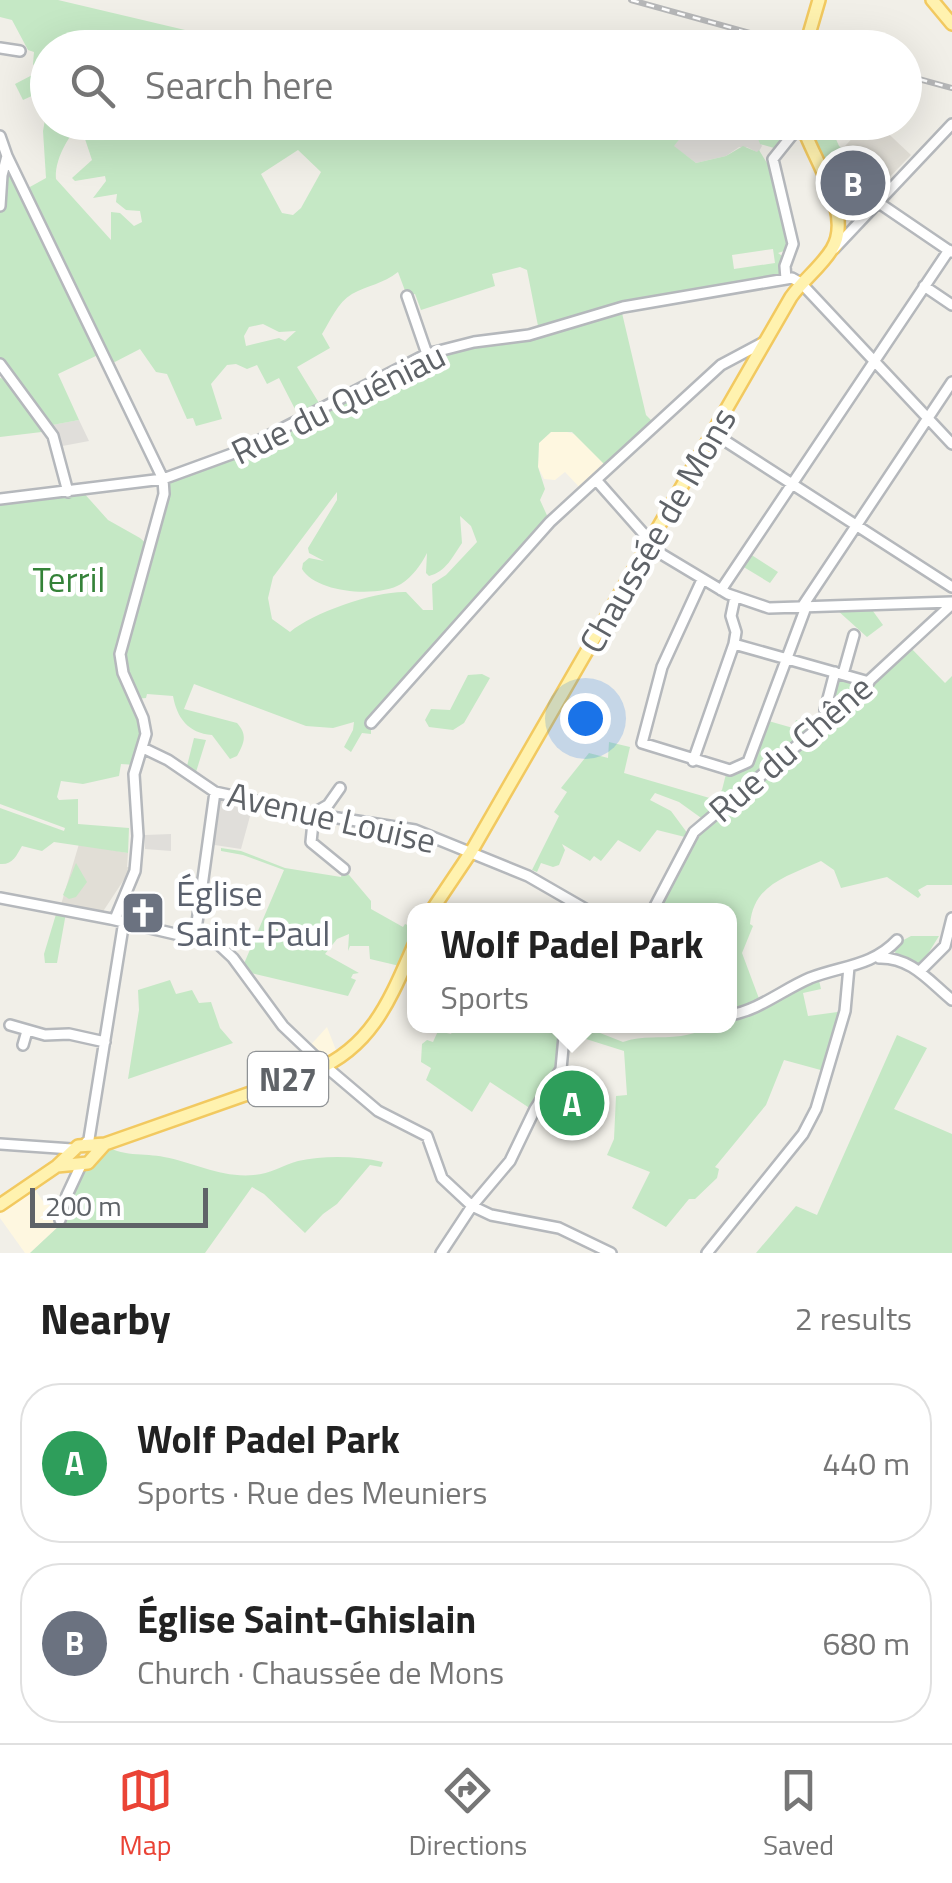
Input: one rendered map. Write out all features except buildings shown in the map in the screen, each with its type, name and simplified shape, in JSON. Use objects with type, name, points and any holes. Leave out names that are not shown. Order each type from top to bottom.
[{"type":"main road","points":[[932,0],[952,24]]},
{"type":"main road","points":[[811,30],[818,1]]},
{"type":"main road","points":[[808,140],[840,218]]},
{"type":"main road","name":"Chaussée de Mons","points":[[437,903],[471,852],[766,341],[793,280],[826,257],[836,242],[840,218]]},
{"type":"main road","name":"N27","points":[[0,1206],[95,1146],[325,1066],[348,1052],[374,1026],[407,958]]},
{"type":"main road","name":"N27","points":[[70,1160],[91,1161],[95,1146]]},
{"type":"street","points":[[0,48],[20,51]]},
{"type":"street","name":"Chaussée de Mons","points":[[826,257],[952,124]]},
{"type":"street","points":[[0,136],[163,479],[164,494],[120,654],[122,673],[144,718],[146,736],[134,774],[137,862],[120,920],[90,1139],[95,1146]]},
{"type":"street","points":[[788,140],[773,159],[793,244],[784,266],[793,280],[952,444]]},
{"type":"street","points":[[0,206],[7,156]]},
{"type":"street","points":[[720,590],[873,360],[951,251],[869,210],[847,208],[830,191]]},
{"type":"street","points":[[840,218],[869,210]]},
{"type":"street","name":"Rue du Quéniau","points":[[0,499],[163,479],[237,452],[427,354],[474,342],[530,335],[623,307],[793,280]]},
{"type":"street","points":[[924,286],[952,305]]},
{"type":"street","points":[[407,296],[427,354]]},
{"type":"street","points":[[371,722],[550,522],[721,365],[766,341]]},
{"type":"street","points":[[0,364],[53,436],[68,492]]},
{"type":"street","points":[[702,580],[662,668],[642,743],[727,770],[743,766],[752,756],[804,607],[952,382]]},
{"type":"street","points":[[713,433],[952,587]]},
{"type":"street","points":[[596,480],[649,544],[735,598],[769,608],[952,603]]},
{"type":"street","points":[[694,761],[734,644],[736,632],[731,616],[735,598]]},
{"type":"street","name":"Rue du Chêne","points":[[658,903],[694,832],[819,728],[952,603]]},
{"type":"street","points":[[825,710],[854,635]]},
{"type":"street","points":[[734,644],[868,682]]},
{"type":"street","name":"Avenue Louise","points":[[144,748],[214,792],[412,829],[528,877],[574,903]]},
{"type":"street","points":[[340,788],[328,805],[314,813],[311,842],[344,869]]},
{"type":"street","points":[[195,937],[214,792]]},
{"type":"street","points":[[0,898],[120,920],[218,944],[233,958],[276,1019],[325,1066],[378,1111],[427,1136],[442,1178],[472,1206],[490,1216],[559,1228],[611,1253]]},
{"type":"street","points":[[920,971],[943,950],[952,918]]},
{"type":"street","points":[[876,958],[897,940]]},
{"type":"street","points":[[737,1013],[809,979],[876,958],[892,958],[920,971],[952,1000]]},
{"type":"street","points":[[707,1253],[803,1134],[816,1108],[845,1011],[849,967]]},
{"type":"street","points":[[10,1025],[46,1035],[69,1034],[105,1042]]},
{"type":"street","points":[[22,1045],[27,1030]]},
{"type":"street","points":[[441,1253],[472,1206],[510,1162],[535,1108],[560,1070],[565,1033]]},
{"type":"street","points":[[0,1144],[70,1160],[60,1220]]},
{"type":"shaded area","points":[[678,140],[759,140],[762,146],[758,153],[739,147],[726,156],[696,163],[673,146]]},
{"type":"shaded area","points":[[851,140],[895,140],[911,155],[874,193],[843,165],[843,148]]},
{"type":"shaded area","points":[[79,420],[89,441],[57,447],[46,426]]},
{"type":"shaded area","points":[[551,432],[577,435],[609,469],[584,492],[565,472],[555,480],[544,479],[538,467],[539,443]]},
{"type":"shaded area","points":[[214,793],[255,798],[241,849],[208,844]]},
{"type":"shaded area","points":[[171,834],[171,851],[145,849],[145,835]]},
{"type":"shaded area","points":[[79,844],[128,853],[127,867],[132,868],[133,874],[127,875],[100,916],[60,908]]},
{"type":"shaded area","points":[[327,1027],[339,1058],[325,1066],[307,1049]]},
{"type":"shaded area","points":[[31,1184],[45,1204],[63,1209],[60,1225],[30,1253],[25,1253],[0,1218],[0,1205]]},
{"type":"green space","points":[[0,0],[58,0],[185,30],[30,30],[30,51],[12,20],[0,17]]},
{"type":"green space","points":[[30,76],[30,97],[23,100],[15,84]]},
{"type":"green space","name":"Terril","points":[[44,140],[69,140],[57,164],[56,179],[111,240],[111,212],[120,213],[134,226],[142,222],[140,211],[126,210],[116,202],[117,194],[93,198],[106,181],[105,176],[75,181],[72,178],[92,160],[85,140],[679,140],[674,146],[696,163],[726,156],[743,146],[759,150],[770,168],[775,167],[792,242],[787,250],[778,253],[785,258],[782,274],[728,283],[729,286],[617,312],[622,313],[646,415],[656,425],[609,469],[572,432],[551,432],[539,443],[538,467],[545,489],[540,500],[550,522],[371,726],[371,734],[362,733],[351,752],[344,747],[354,722],[333,728],[306,726],[194,684],[184,709],[237,723],[243,731],[242,747],[230,759],[212,735],[185,723],[173,696],[147,694],[146,698],[135,699],[145,725],[136,765],[121,764],[119,776],[83,784],[61,781],[57,797],[78,799],[78,824],[129,828],[128,853],[54,842],[42,851],[22,846],[11,861],[0,864],[0,808],[64,831],[65,828],[0,804],[0,499],[82,491],[108,520],[150,547],[166,489],[172,481],[239,455],[251,461],[258,457],[254,449],[416,358],[539,331],[527,270],[520,267],[492,274],[495,286],[421,310],[415,294],[407,296],[398,272],[352,294],[338,307],[322,334],[330,348],[297,367],[319,403],[298,415],[279,378],[267,384],[257,365],[247,369],[236,364],[227,365],[211,384],[222,419],[196,426],[193,418],[187,419],[167,374],[156,372],[140,349],[109,365],[104,354],[98,355],[58,374],[79,420],[47,426],[50,431],[0,437],[0,378],[9,380],[0,364],[0,175],[8,168],[53,262],[60,256],[28,188],[46,178]],"holes":[[[298,150],[321,172],[293,215],[282,213],[261,174]],[[773,249],[775,263],[734,269],[732,255]],[[263,324],[279,332],[296,331],[285,341],[279,338],[246,346],[244,336],[249,327]],[[337,492],[337,500],[308,548],[309,553],[324,561],[309,558],[302,569],[309,577],[333,588],[363,592],[391,588],[409,578],[427,553],[426,573],[435,574],[462,543],[460,516],[471,526],[477,542],[432,584],[433,610],[423,610],[406,592],[362,599],[329,610],[290,632],[272,619],[268,598],[273,577]]]},
{"type":"green space","points":[[758,140],[782,140],[774,148]]},
{"type":"green space","points":[[810,140],[836,140],[850,156],[846,166],[827,184]]},
{"type":"green space","points":[[750,554],[778,572],[770,583],[742,566]]},
{"type":"green space","points":[[870,607],[883,625],[867,637],[837,610],[837,608]]},
{"type":"green space","points":[[908,645],[945,683],[952,676],[952,885],[927,885],[918,890],[918,898],[887,877],[841,888],[834,870],[821,861],[764,891],[753,911],[753,926],[742,953],[761,1004],[818,976],[821,989],[803,993],[808,1016],[845,1011],[828,1072],[784,1060],[766,1105],[715,1167],[719,1169],[717,1178],[695,1199],[689,1199],[666,1227],[632,1208],[650,1172],[607,1155],[614,1139],[616,1096],[627,1095],[624,1051],[586,1039],[565,1046],[564,1060],[534,1111],[490,1082],[472,1112],[426,1080],[431,1068],[421,1062],[422,1044],[427,1040],[433,1042],[437,1033],[600,1033],[623,1042],[693,1033],[737,1033],[737,903],[656,903],[689,838],[657,830],[640,852],[618,840],[601,861],[594,856],[590,861],[562,844],[565,850],[559,865],[541,863],[537,872],[532,870],[559,816],[554,812],[567,792],[561,788],[589,753],[608,758],[609,742],[630,747],[624,773],[713,799],[722,790],[727,770],[743,766],[765,720],[793,728],[796,720],[805,722],[825,710],[835,672],[869,682]],"holes":[[[655,793],[679,802],[704,820],[688,834],[671,811],[650,800]]]},
{"type":"green space","points":[[468,675],[490,678],[464,723],[453,730],[429,727],[425,720],[431,709],[450,710]]},
{"type":"green space","points":[[194,738],[206,740],[196,772],[187,766]]},
{"type":"green space","points":[[221,851],[241,851],[285,868],[341,877],[344,869],[371,901],[371,909],[403,927],[407,925],[404,967],[370,959],[369,946],[350,946],[348,951],[349,934],[337,939],[325,954],[359,973],[351,978],[356,980],[348,996],[247,972],[243,966],[284,870]]},
{"type":"green space","points":[[76,863],[87,882],[76,897],[69,899],[63,895]]},
{"type":"green space","points":[[57,911],[66,913],[57,963],[45,963],[44,954]]},
{"type":"green space","points":[[911,936],[939,936],[921,965],[896,957],[894,945]]},
{"type":"green space","points":[[170,980],[176,994],[192,990],[199,1003],[211,1002],[220,1028],[233,1043],[128,1079],[139,1010],[138,990]]},
{"type":"green space","points":[[897,1035],[927,1048],[894,1109],[952,1134],[952,1253],[756,1253],[796,1206],[817,1215]]},
{"type":"green space","points":[[105,1144],[125,1153],[164,1157],[242,1175],[319,1158],[352,1157],[383,1162],[381,1167],[370,1165],[337,1204],[305,1233],[252,1187],[205,1253],[30,1253],[60,1225],[76,1176]]},
{"type":"railway","points":[[631,0],[739,30]]},
{"type":"railway","points":[[922,80],[952,88]]},
{"type":"place","name":"Église Saint-Ghislain","points":[[853,183]]},
{"type":"place","name":"Église Saint-Paul","points":[[143,913]]},
{"type":"place","name":"Wolf Padel Park","points":[[572,1103]]}]
